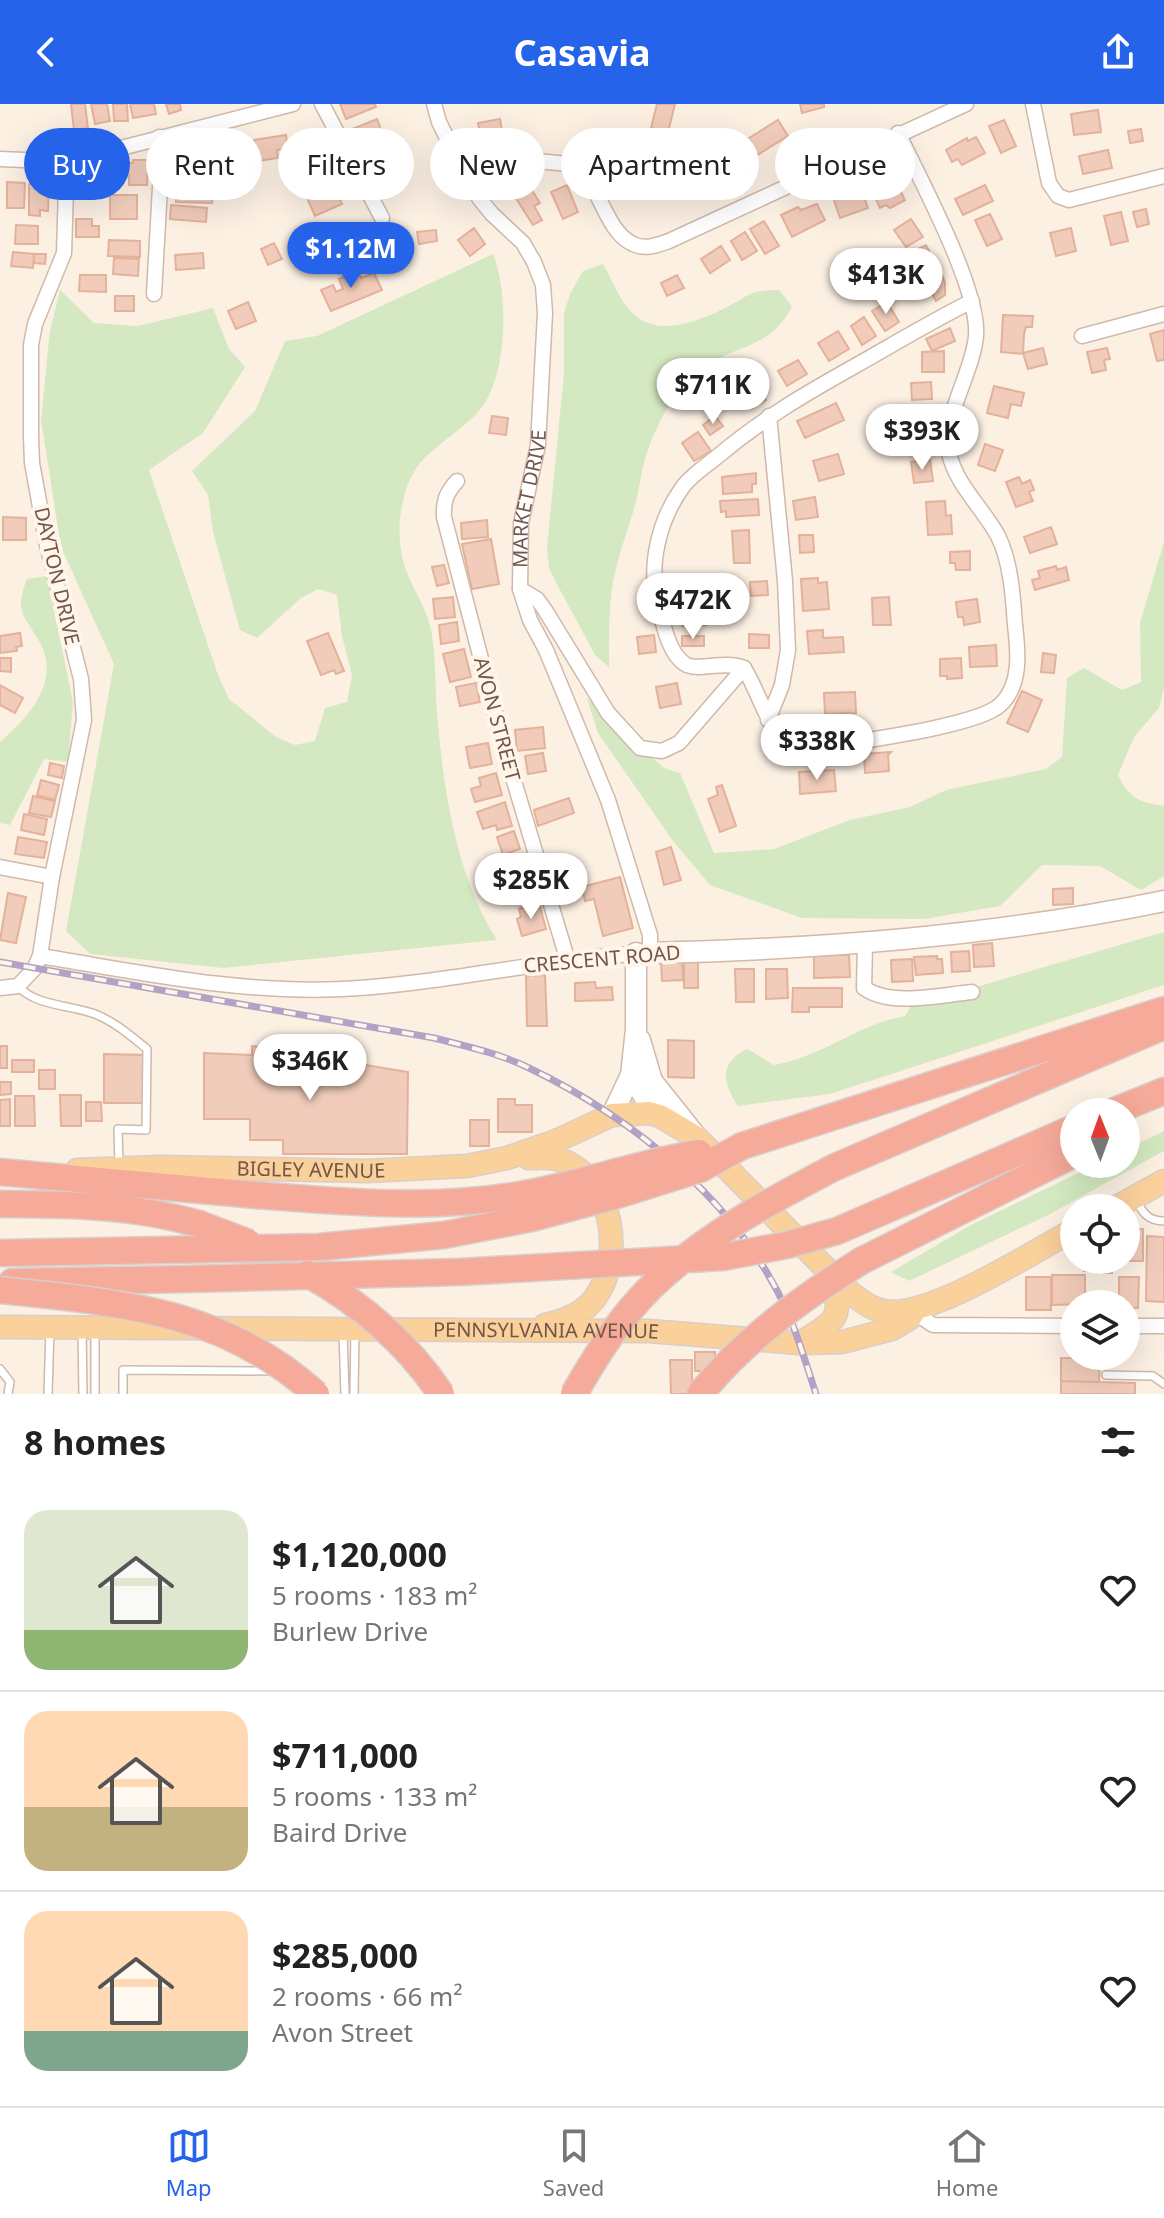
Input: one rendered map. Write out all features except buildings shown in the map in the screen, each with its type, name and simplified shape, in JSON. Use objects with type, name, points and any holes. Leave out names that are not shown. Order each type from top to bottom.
[{"type":"highway","points":[[0,1172],[361,1203],[440,1204],[485,1199],[565,1187],[687,1155],[742,1146],[1164,1010]]},
{"type":"highway","points":[[574,1394],[593,1360],[620,1324],[661,1278],[717,1233],[835,1167],[1164,1026]]},
{"type":"highway","points":[[1140,1101],[1164,1091]]},
{"type":"highway","points":[[1140,1115],[1164,1100]]},
{"type":"highway","points":[[0,1283],[459,1272],[723,1257],[787,1245],[837,1231],[1060,1134]]},
{"type":"highway","points":[[0,1253],[319,1247],[444,1235],[532,1218],[614,1196],[700,1169],[742,1146]]},
{"type":"highway","points":[[700,1394],[724,1364],[772,1321],[815,1289],[861,1261],[1060,1161]]},
{"type":"highway","points":[[0,1204],[61,1204],[135,1210],[199,1224],[273,1255],[350,1301],[403,1346],[441,1394]]},
{"type":"highway","points":[[0,1290],[154,1310],[210,1327],[270,1357],[312,1390]]},
{"type":"main road","name":"BIGLEY AVENUE","points":[[0,1172],[119,1168],[367,1171],[467,1166],[507,1158],[556,1141],[612,1115],[640,1112],[660,1116]]},
{"type":"main road","points":[[660,1116],[697,1138],[831,1273],[870,1307],[896,1312],[948,1298],[1060,1238]]},
{"type":"main road","points":[[507,1158],[554,1157],[570,1163],[591,1178],[610,1224],[611,1246],[606,1273],[597,1296],[563,1321],[516,1331]]},
{"type":"main road","points":[[1140,1194],[1164,1181]]},
{"type":"main road","points":[[799,1343],[832,1321],[838,1310],[839,1301],[831,1273]]},
{"type":"main road","name":"PENNSYLVANIA AVENUE","points":[[0,1327],[649,1331],[799,1343],[842,1342],[892,1329],[910,1318],[916,1309]]},
{"type":"street","points":[[196,128],[293,104]]},
{"type":"street","points":[[322,104],[382,218]]},
{"type":"street","name":"MARKET DRIVE","points":[[434,104],[444,128]]},
{"type":"street","points":[[1033,104],[1049,183],[1058,196],[1069,200],[1164,176]]},
{"type":"street","points":[[910,128],[963,105]]},
{"type":"street","points":[[0,159],[24,160]]},
{"type":"street","points":[[545,161],[574,166],[587,180],[616,230],[633,244],[647,247],[669,241],[775,191]]},
{"type":"street","points":[[915,172],[972,301],[976,335],[949,432],[949,450],[954,468],[998,537],[1005,555],[1013,597],[1018,657],[1015,680],[1002,704],[989,713],[964,722],[813,749],[796,744],[768,720],[756,688],[744,668],[733,663],[694,667],[684,664],[674,651],[654,589],[654,563],[661,532],[683,485],[769,416],[972,301]]},
{"type":"street","name":"DAYTON DRIVE","points":[[18,986],[34,969],[40,956],[52,877],[84,720],[81,679],[47,545],[32,463],[31,345],[35,324],[64,253],[66,200]]},
{"type":"street","points":[[154,294],[159,200]]},
{"type":"street","name":"MARKET DRIVE","points":[[481,200],[523,243],[543,285],[545,313],[538,445],[521,523],[520,589],[530,620],[546,650],[608,800],[650,935],[643,953],[636,1029]]},
{"type":"street","points":[[1082,336],[1164,314]]},
{"type":"street","points":[[768,720],[782,685],[788,650],[785,581],[769,416]]},
{"type":"street","name":"AVON STREET","points":[[457,481],[443,504],[444,517],[501,737],[567,958]]},
{"type":"street","points":[[520,589],[537,599],[608,713],[640,748],[662,751],[679,743],[744,668]]},
{"type":"street","points":[[0,867],[52,877]]},
{"type":"street","name":"CRESCENT ROAD","points":[[40,956],[243,988],[342,989],[567,958],[865,944],[1074,919],[1164,901]]},
{"type":"street","points":[[865,944],[864,988],[875,995],[889,999],[972,992]]},
{"type":"street","points":[[0,988],[18,986]]},
{"type":"street","points":[[612,1115],[631,1075],[636,1029]]},
{"type":"street","points":[[636,1029],[652,1081],[697,1138]]},
{"type":"street","points":[[631,1075],[660,1116]]},
{"type":"street","points":[[916,1309],[918,1315],[933,1325]]},
{"type":"street","points":[[892,1329],[933,1325],[1060,1326]]},
{"type":"street","points":[[1140,1326],[1164,1326]]},
{"type":"lane","points":[[18,986],[30,997],[95,1014],[118,1026],[147,1049],[146,1130],[118,1129],[119,1168]]},
{"type":"lane","points":[[1140,1213],[1155,1221],[1164,1221]]},
{"type":"lane","points":[[48,1394],[50,1327]]},
{"type":"lane","points":[[83,1394],[88,1327]]},
{"type":"lane","points":[[88,1327],[95,1394]]},
{"type":"lane","points":[[345,1394],[349,1330]]},
{"type":"lane","points":[[349,1330],[354,1394]]},
{"type":"lane","points":[[0,1369],[10,1382],[8,1394]]},
{"type":"lane","points":[[123,1394],[123,1370],[295,1371]]},
{"type":"lane","points":[[1106,1375],[1153,1376],[1164,1384]]},
{"type":"green space","points":[[493,254],[502,290],[503,312],[503,335],[496,378],[479,411],[415,470],[403,501],[400,534],[405,567],[431,629],[440,743],[454,831],[471,887],[497,940],[223,968],[90,954],[66,931],[114,664],[61,547],[41,420],[50,330],[60,290],[94,323],[138,326],[213,308],[229,349],[245,367],[203,433],[149,470],[218,675],[229,699],[276,737],[295,745],[315,741],[325,708],[347,702],[352,675],[342,636],[337,595],[318,589],[301,598],[257,638],[240,630],[213,532],[208,495],[192,471],[255,411],[285,341],[317,336]]},
{"type":"green space","points":[[603,264],[627,307],[637,317],[660,326],[698,320],[761,291],[779,290],[792,306],[783,321],[761,340],[721,357],[695,374],[670,403],[657,427],[644,463],[614,577],[609,667],[595,655],[558,586],[549,568],[547,548],[564,373],[564,313],[583,271]]},
{"type":"green space","points":[[1164,542],[1164,688],[1159,708],[1134,737],[1118,775],[1136,798],[1164,806],[1164,876],[1141,890],[1100,866],[1042,865],[1000,906],[924,919],[802,918],[710,885],[673,841],[598,733],[587,698],[664,768],[680,773],[714,853],[774,849],[850,820],[910,807],[946,790],[1046,769],[1062,757],[1067,678],[1084,668],[1122,690],[1141,682],[1140,623]]},
{"type":"green space","points":[[47,576],[73,702],[68,762],[44,759],[10,825],[0,823],[0,742],[29,712],[43,688],[46,661],[42,647],[21,609],[21,601],[27,579]]},
{"type":"green space","points":[[1164,932],[1164,985],[830,1094],[738,1106],[729,1090],[727,1067],[747,1049],[774,1065],[792,1061],[871,1026],[905,1016],[911,1006]]},
{"type":"green space","points":[[1164,1131],[1164,1151],[1140,1164],[1140,1143]]},
{"type":"green space","points":[[1068,1178],[1115,1178],[1086,1194],[1060,1194],[1060,1208],[909,1281],[891,1272],[969,1226]]},
{"type":"railway","points":[[0,962],[434,1038],[505,1058],[567,1088],[644,1138],[712,1200],[742,1235],[788,1313],[816,1394]]}]
